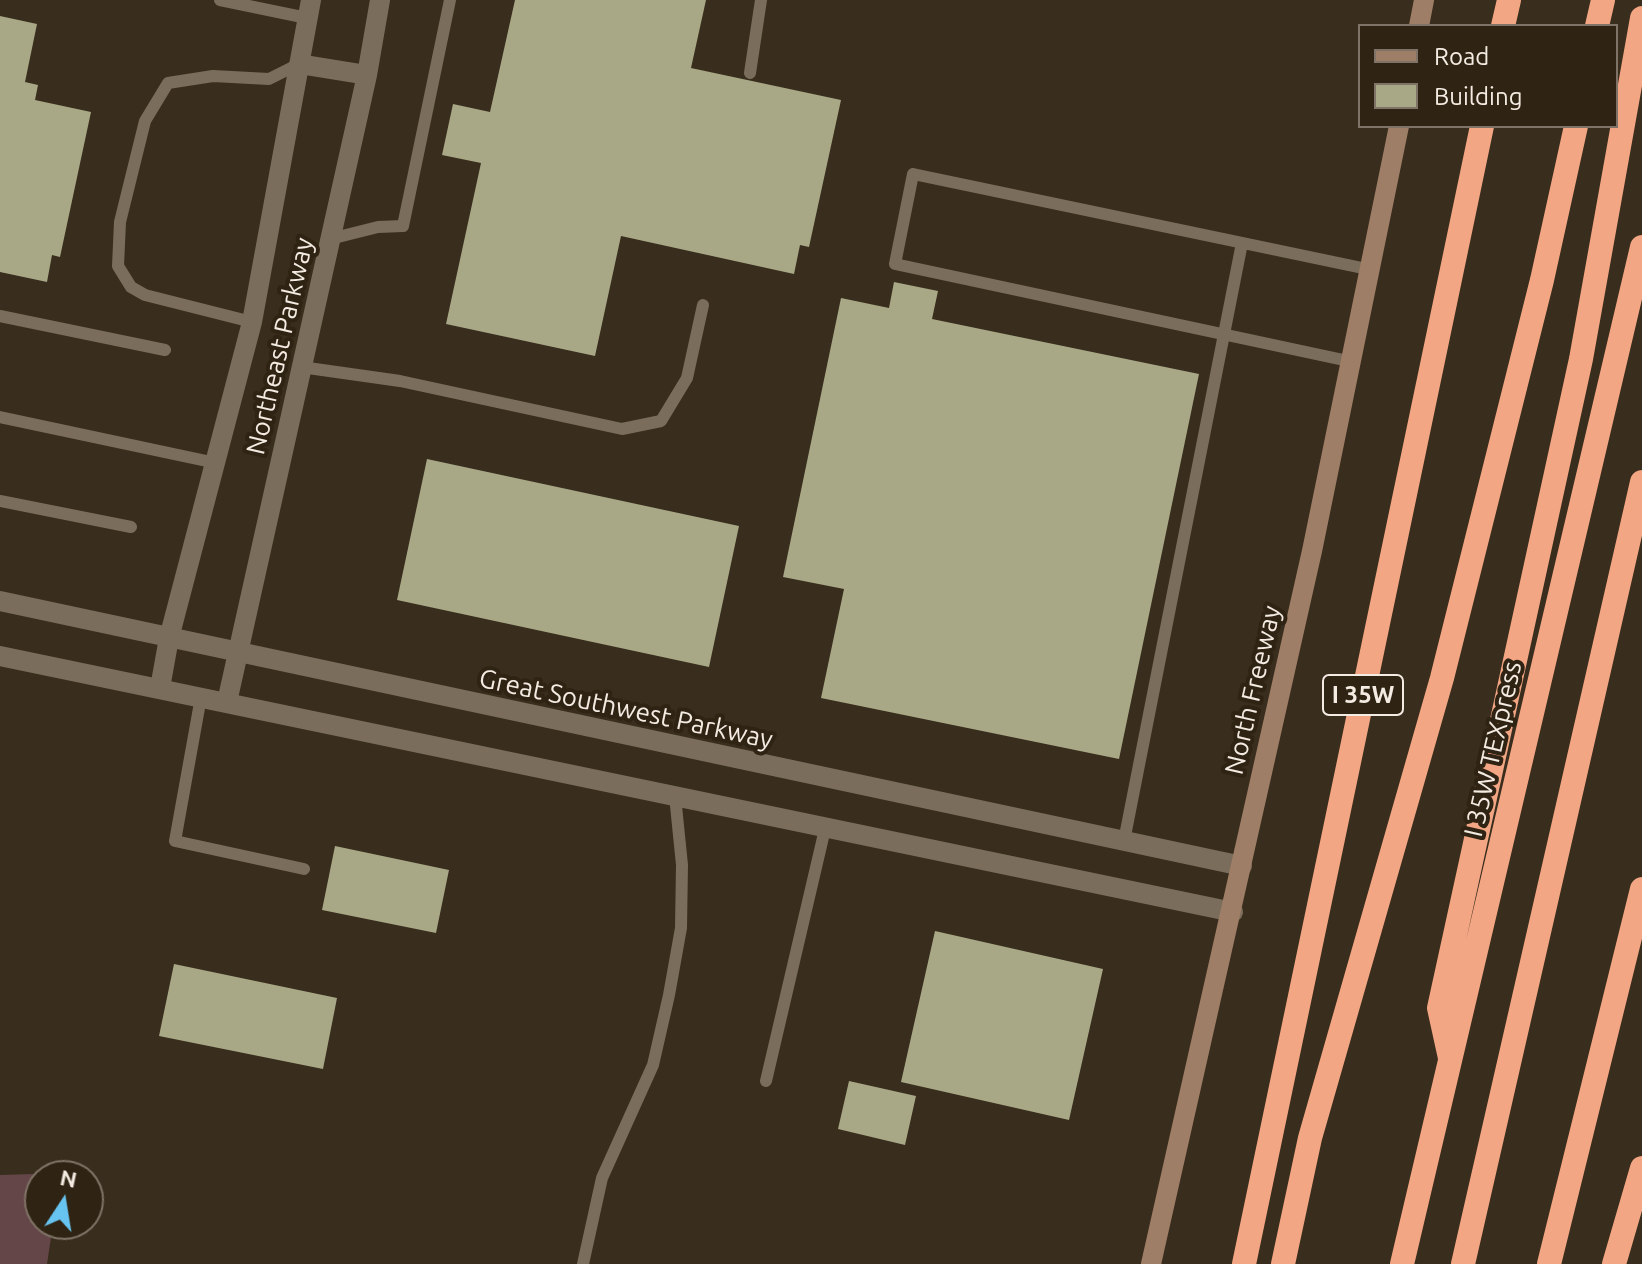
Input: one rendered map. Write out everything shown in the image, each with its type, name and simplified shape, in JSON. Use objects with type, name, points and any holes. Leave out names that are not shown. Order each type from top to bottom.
[{"type":"highway","points":[[1503,24],[1509,0]]},
{"type":"highway","points":[[1597,24],[1603,0]]},
{"type":"highway","points":[[1450,1058],[1439,1008],[1581,359],[1642,18]]},
{"type":"highway","name":"I 35W","points":[[1244,1264],[1482,128]]},
{"type":"highway","points":[[1283,1264],[1310,1138],[1442,678],[1542,280],[1576,128]]},
{"type":"highway","name":"I 35W TEXpress","points":[[1402,1264],[1642,247]]},
{"type":"highway","points":[[1463,1264],[1642,482]]},
{"type":"highway","points":[[1549,1264],[1642,889]]},
{"type":"highway","points":[[1614,1264],[1642,1168]]},
{"type":"main road","points":[[1419,24],[1424,0]]},
{"type":"main road","name":"North Freeway","points":[[1151,1264],[1176,1143],[1233,912],[1353,362],[1399,128]]},
{"type":"street","name":"Northeast Parkway","points":[[227,702],[367,75],[380,0]]},
{"type":"street","name":"Northeast Parkway","points":[[160,688],[169,638],[252,322],[309,9]]},
{"type":"street","points":[[299,64],[367,75]]},
{"type":"street","name":"Great Southwest Parkway","points":[[0,601],[1242,866]]},
{"type":"street","points":[[0,656],[1233,912]]},
{"type":"lane","points":[[220,0],[309,9]]},
{"type":"lane","points":[[330,239],[378,227],[403,226],[450,0]]},
{"type":"lane","points":[[750,73],[761,0]]},
{"type":"lane","points":[[252,322],[145,295],[131,287],[118,266],[120,222],[145,121],[168,83],[213,76],[269,79],[299,64]]},
{"type":"lane","points":[[1353,362],[895,264],[913,174],[1372,270]]},
{"type":"lane","points":[[1124,841],[1242,243]]},
{"type":"lane","points":[[301,367],[400,381],[622,429],[661,421],[687,378],[703,305]]},
{"type":"lane","points":[[0,316],[165,350]]},
{"type":"lane","points":[[0,417],[216,463]]},
{"type":"lane","points":[[0,501],[131,527]]},
{"type":"lane","points":[[201,697],[175,841],[304,869]]},
{"type":"lane","points":[[583,1264],[602,1178],[653,1065],[669,995],[681,928],[682,865],[675,796]]},
{"type":"lane","points":[[766,1081],[825,829]]},
{"type":"shaded area","points":[[24,1174],[24,1240],[51,1240],[47,1264],[0,1264],[0,1175]]},
{"type":"building","points":[[515,0],[706,0],[691,68],[841,100],[809,247],[800,245],[794,274],[621,236],[595,356],[446,324],[481,163],[442,155],[453,104],[490,112]]},
{"type":"building","points":[[0,16],[37,24],[25,82],[38,85],[35,100],[91,112],[60,257],[52,255],[47,282],[0,272]]},
{"type":"building","points":[[894,282],[938,291],[932,319],[1199,374],[1119,759],[821,698],[844,589],[783,577],[841,298],[889,308]]},
{"type":"building","points":[[427,459],[739,526],[709,667],[397,600]]},
{"type":"building","points":[[335,846],[449,870],[436,933],[322,910]]},
{"type":"building","points":[[935,931],[1103,969],[1069,1120],[901,1082]]},
{"type":"building","points":[[174,964],[337,998],[323,1069],[159,1036]]},
{"type":"building","points":[[849,1081],[916,1096],[905,1145],[838,1129]]}]
